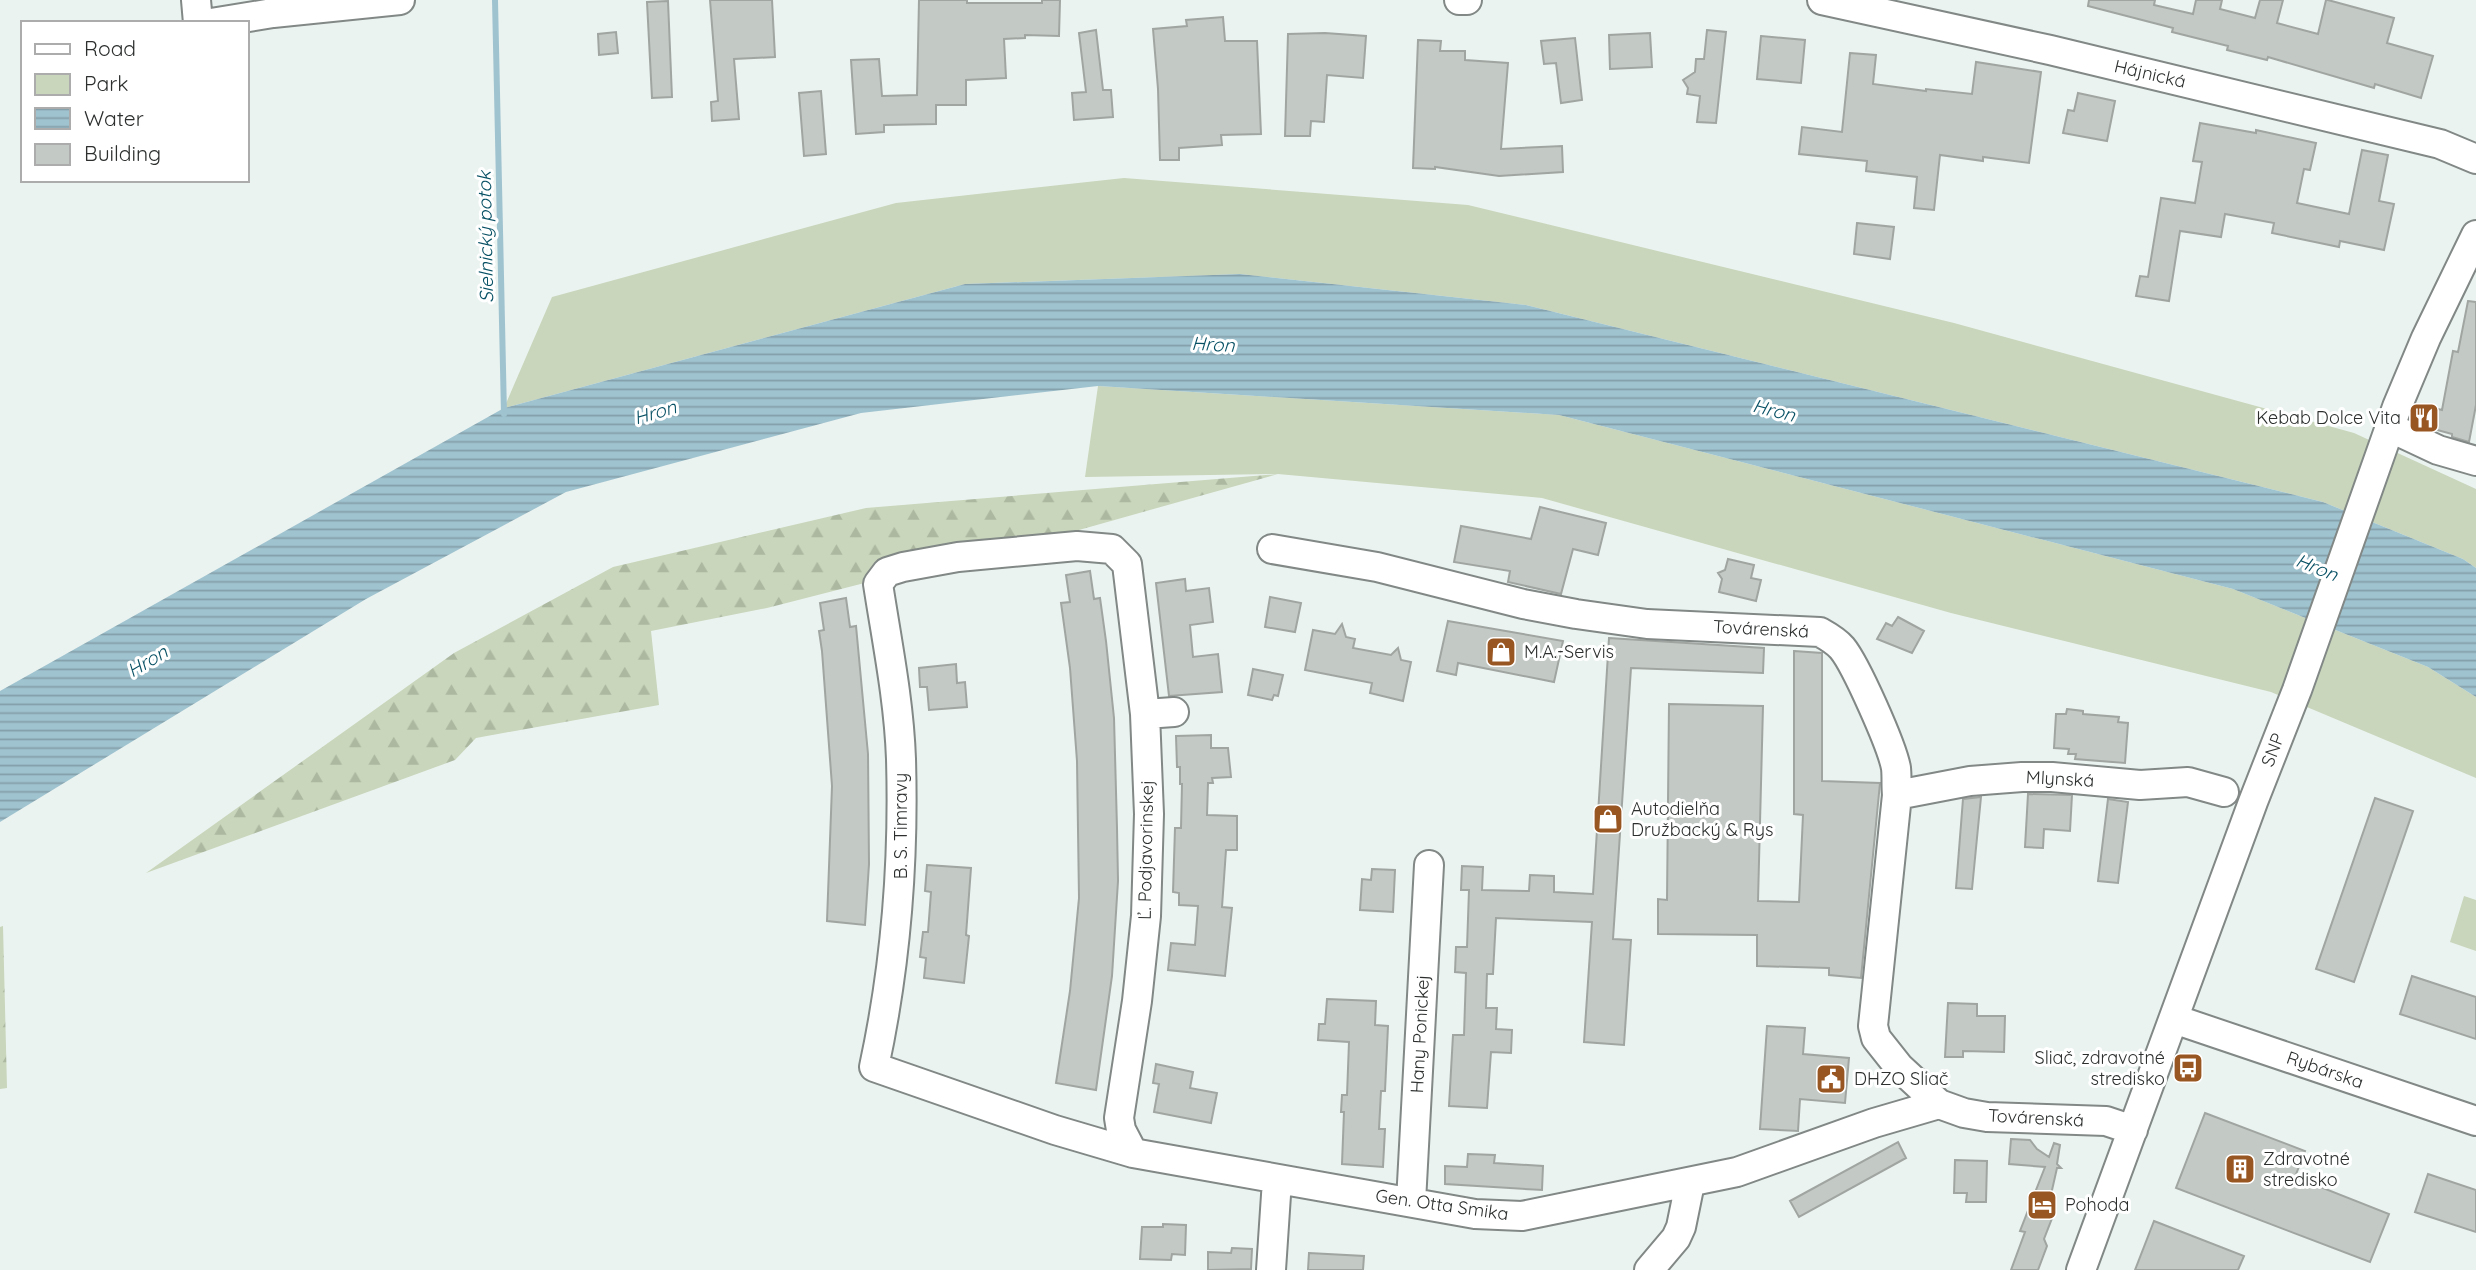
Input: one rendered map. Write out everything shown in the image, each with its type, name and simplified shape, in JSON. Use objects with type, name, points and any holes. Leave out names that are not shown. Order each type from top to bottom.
[{"type":"street","points":[[196,0],[198,21]]},
{"type":"street","points":[[223,21],[400,0]]},
{"type":"street","points":[[1459,0],[1467,0]]},
{"type":"street","name":"Hájnická","points":[[1822,0],[2050,50],[2427,140],[2476,159]]},
{"type":"street","name":"SNP","points":[[2081,1270],[2253,802],[2297,690],[2385,439],[2426,338],[2476,235]]},
{"type":"street","points":[[2385,439],[2476,461]]},
{"type":"street","name":"B. S. Timravy","points":[[874,1067],[886,1009],[894,949],[900,888],[901,823],[900,744],[878,584],[887,572],[903,566],[958,557],[1077,546],[1112,549]]},
{"type":"street","name":"Ľ. Podjavorinskej","points":[[1112,549],[1126,564],[1145,714],[1149,814],[1146,916],[1138,1001],[1119,1116],[1121,1130],[1133,1153]]},
{"type":"street","name":"Továrenská","points":[[1272,549],[1377,567],[1523,604],[1576,614],[1647,624],[1820,632],[1833,640],[1844,651],[1867,695],[1896,768],[1897,795],[1873,1026],[1876,1038],[1899,1067],[1939,1104],[1964,1113],[1987,1117],[2106,1121],[2133,1130]]},
{"type":"street","points":[[1145,714],[1174,712]]},
{"type":"street","name":"Mlynská","points":[[1897,795],[1970,781],[2022,776],[2140,785],[2188,782],[2224,792]]},
{"type":"street","name":"Hany Ponickej","points":[[1411,1202],[1429,865]]},
{"type":"street","name":"Rybárska","points":[[2174,1019],[2476,1121]]},
{"type":"street","name":"Gen. Otta Smika","points":[[874,1067],[1055,1130],[1133,1153],[1475,1214],[1522,1216],[1690,1183]]},
{"type":"street","points":[[1649,1270],[1676,1238],[1681,1227],[1690,1183],[1774,1161],[1874,1123],[1939,1104]]},
{"type":"street","points":[[1271,1270],[1277,1180]]},
{"type":"green space","points":[[1124,178],[1468,205],[1954,323],[2354,433],[2476,489],[2476,568],[2463,559],[2323,502],[1526,305],[1240,274],[965,284],[504,408],[552,297],[896,203]]},
{"type":"green space","points":[[1098,386],[1559,415],[2233,589],[2428,667],[2476,697],[2476,778],[2271,692],[1951,613],[1542,498],[1278,474],[1085,477]]},
{"type":"green space","points":[[1278,474],[997,553],[767,608],[651,631],[659,705],[476,738],[455,760],[146,873],[454,653],[613,567],[866,508]]},
{"type":"green space","points":[[2464,896],[2476,900],[2476,951],[2450,942]]},
{"type":"green space","points":[[3,926],[7,1088],[0,1089],[0,927]]},
{"type":"water","name":"Hron","points":[[1240,274],[1526,305],[2323,502],[2463,559],[2476,568],[2476,697],[2428,667],[2233,589],[1559,415],[1098,386],[861,413],[566,492],[366,599],[0,822],[0,691],[504,408],[965,284]]},
{"type":"building","points":[[710,0],[772,0],[775,57],[734,59],[739,119],[712,121],[711,102],[718,101]]},
{"type":"building","points":[[919,0],[1042,3],[1042,0],[1060,0],[1059,36],[1025,35],[1025,38],[1004,39],[1006,78],[966,80],[966,105],[936,105],[936,124],[884,125],[884,132],[856,134],[851,60],[879,59],[882,96],[917,95]]},
{"type":"building","points":[[2089,0],[2155,0],[2154,5],[2193,14],[2196,0],[2222,0],[2220,9],[2255,18],[2260,0],[2283,0],[2277,23],[2318,34],[2328,0],[2394,18],[2387,43],[2433,56],[2421,98],[2375,84],[2374,88],[2268,57],[2267,60],[2227,50],[2228,46],[2172,32],[2173,28],[2088,6]]},
{"type":"building","points":[[668,1],[672,97],[652,98],[647,2]]},
{"type":"building","points":[[1223,17],[1225,41],[1257,41],[1261,134],[1221,135],[1222,145],[1179,148],[1179,160],[1160,160],[1153,29],[1187,26],[1186,20]]},
{"type":"building","points":[[1096,30],[1103,90],[1111,90],[1113,117],[1074,120],[1072,93],[1086,92],[1079,33]]},
{"type":"building","points":[[1707,30],[1726,32],[1716,123],[1697,122],[1700,96],[1687,94],[1688,88],[1683,80],[1695,72],[1696,59],[1704,59]]},
{"type":"building","points":[[616,32],[618,53],[599,55],[598,34]]},
{"type":"building","points":[[1650,33],[1652,67],[1610,69],[1609,35]]},
{"type":"building","points":[[1288,34],[1366,36],[1363,78],[1327,75],[1324,122],[1311,121],[1310,136],[1285,136]]},
{"type":"building","points":[[1761,36],[1805,40],[1801,83],[1757,79]]},
{"type":"building","points":[[1575,38],[1582,100],[1561,103],[1556,63],[1544,64],[1541,41]]},
{"type":"building","points":[[1418,40],[1441,41],[1440,51],[1465,51],[1465,60],[1508,63],[1501,149],[1562,146],[1563,172],[1499,176],[1435,167],[1413,168]]},
{"type":"building","points":[[1850,53],[1876,55],[1873,84],[1926,91],[1972,94],[1976,62],[2041,72],[2029,163],[1983,157],[1983,161],[1940,155],[1934,210],[1914,208],[1917,177],[1866,171],[1867,161],[1799,154],[1802,127],[1842,132]]},
{"type":"building","points":[[821,91],[826,154],[804,156],[799,93]]},
{"type":"building","points":[[2078,93],[2115,101],[2107,141],[2063,133],[2068,110],[2074,111]]},
{"type":"building","points":[[2200,123],[2256,133],[2256,130],[2316,143],[2310,170],[2304,169],[2297,203],[2349,214],[2362,150],[2388,155],[2379,201],[2394,204],[2384,250],[2340,241],[2339,247],[2272,233],[2274,223],[2225,214],[2221,237],[2180,231],[2169,301],[2136,296],[2140,276],[2148,277],[2161,198],[2195,203],[2202,162],[2193,161]]},
{"type":"building","points":[[1857,223],[1894,227],[1890,259],[1854,254]]},
{"type":"building","points":[[2468,301],[2476,302],[2476,405],[2469,442],[2430,428],[2434,408],[2442,410],[2453,351],[2458,352]]},
{"type":"building","points":[[1540,507],[1606,523],[1598,555],[1573,549],[1561,594],[1508,582],[1510,571],[1454,562],[1461,526],[1531,539]]},
{"type":"building","points":[[1728,559],[1754,565],[1751,578],[1761,580],[1756,601],[1719,592],[1722,579],[1718,573],[1725,570]]},
{"type":"building","points":[[1090,571],[1094,599],[1100,598],[1114,718],[1118,881],[1112,976],[1096,1090],[1056,1083],[1070,991],[1079,898],[1077,761],[1070,668],[1061,603],[1070,602],[1066,575]]},
{"type":"building","points":[[1185,579],[1186,591],[1209,588],[1213,622],[1190,625],[1193,657],[1218,654],[1222,692],[1169,696],[1156,583]]},
{"type":"building","points":[[1270,597],[1301,603],[1295,632],[1265,627]]},
{"type":"building","points":[[846,598],[850,627],[856,626],[868,754],[869,864],[865,925],[827,921],[832,786],[819,631],[824,630],[820,603]]},
{"type":"building","points":[[1898,617],[1924,631],[1912,653],[1877,639],[1886,623],[1892,626]]},
{"type":"building","name":"M.A.-Servis","points":[[1448,621],[1563,641],[1554,682],[1458,663],[1456,675],[1437,671]]},
{"type":"building","points":[[1342,624],[1346,637],[1355,639],[1353,648],[1391,655],[1398,648],[1401,660],[1411,662],[1403,701],[1370,693],[1372,683],[1305,670],[1313,630],[1335,634]]},
{"type":"building","points":[[1609,638],[1764,648],[1763,673],[1631,668],[1613,939],[1631,940],[1624,1045],[1584,1042],[1592,922],[1496,918],[1493,974],[1487,974],[1486,1008],[1497,1008],[1496,1029],[1512,1030],[1511,1053],[1491,1052],[1487,1108],[1449,1106],[1453,1035],[1464,1035],[1466,973],[1455,972],[1456,947],[1467,947],[1469,890],[1461,890],[1462,866],[1483,867],[1482,890],[1529,891],[1530,875],[1554,876],[1554,892],[1593,894]]},
{"type":"building","points":[[1794,651],[1822,653],[1822,781],[1880,783],[1861,978],[1829,975],[1829,968],[1757,966],[1757,935],[1658,934],[1658,899],[1667,900],[1669,704],[1763,706],[1758,901],[1799,902],[1803,815],[1794,814]]},
{"type":"building","points":[[956,664],[957,683],[965,682],[967,707],[929,710],[927,687],[920,687],[919,668]]},
{"type":"building","points":[[1253,669],[1283,675],[1278,696],[1274,695],[1272,700],[1248,695]]},
{"type":"building","points":[[2067,709],[2083,711],[2083,714],[2119,717],[2118,722],[2128,723],[2125,763],[2075,759],[2076,754],[2068,754],[2069,749],[2054,748],[2056,714],[2066,714]]},
{"type":"building","points":[[1211,735],[1211,748],[1228,748],[1231,777],[1212,778],[1213,783],[1208,783],[1207,815],[1237,816],[1237,850],[1226,850],[1222,907],[1232,908],[1225,976],[1168,970],[1171,943],[1195,945],[1198,906],[1179,905],[1179,893],[1173,892],[1175,828],[1181,828],[1182,784],[1180,767],[1177,767],[1176,736]]},
{"type":"building","points":[[2028,794],[2072,795],[2070,831],[2044,829],[2043,848],[2025,847]]},
{"type":"building","points":[[1981,797],[1972,889],[1956,888],[1963,799]]},
{"type":"building","points":[[2375,798],[2413,811],[2354,982],[2316,969]]},
{"type":"building","points":[[2108,799],[2128,802],[2118,883],[2098,881]]},
{"type":"building","points":[[927,865],[971,868],[966,935],[969,936],[964,983],[924,978],[926,958],[920,957],[923,932],[928,932],[931,892],[925,891]]},
{"type":"building","points":[[1372,869],[1395,870],[1393,912],[1360,910],[1362,879],[1371,880]]},
{"type":"building","points":[[2412,976],[2476,997],[2476,1039],[2400,1014]]},
{"type":"building","points":[[1327,999],[1376,1001],[1375,1025],[1388,1026],[1385,1091],[1381,1091],[1379,1129],[1385,1129],[1383,1167],[1342,1164],[1344,1112],[1341,1112],[1342,1095],[1347,1095],[1349,1042],[1318,1040],[1319,1024],[1325,1024]]},
{"type":"building","points":[[1948,1003],[1977,1004],[1977,1016],[2005,1016],[2004,1052],[1963,1051],[1963,1057],[1945,1057]]},
{"type":"building","points":[[1767,1026],[1805,1028],[1803,1054],[1849,1058],[1845,1103],[1800,1099],[1798,1131],[1760,1129]]},
{"type":"building","points":[[1156,1064],[1193,1072],[1190,1088],[1217,1093],[1211,1123],[1154,1112],[1159,1084],[1153,1083]]},
{"type":"building","name":"Zdravotné stredisko","points":[[2205,1113],[2305,1151],[2295,1177],[2389,1214],[2370,1262],[2176,1188]]},
{"type":"building","name":"Pohoda","points":[[2011,1139],[2030,1140],[2049,1157],[2054,1143],[2060,1145],[2057,1164],[2061,1168],[2057,1168],[2050,1199],[2056,1208],[2044,1239],[2047,1246],[2038,1270],[2011,1270],[2025,1232],[2020,1231],[2045,1167],[2009,1164]]},
{"type":"building","points":[[1898,1142],[1906,1158],[1799,1217],[1790,1201]]},
{"type":"building","points":[[1468,1154],[1495,1155],[1494,1163],[1543,1166],[1542,1190],[1445,1184],[1445,1166],[1467,1167]]},
{"type":"building","points":[[1955,1160],[1987,1161],[1986,1202],[1966,1202],[1967,1193],[1954,1193]]},
{"type":"building","points":[[2428,1174],[2476,1190],[2476,1232],[2415,1212]]},
{"type":"building","points":[[2154,1221],[2244,1256],[2238,1270],[2135,1270]]},
{"type":"building","points":[[1163,1224],[1186,1225],[1185,1255],[1172,1254],[1171,1260],[1140,1259],[1142,1227],[1163,1227]]},
{"type":"building","points":[[1232,1248],[1252,1249],[1251,1269],[1208,1270],[1208,1252],[1231,1253]]},
{"type":"building","points":[[1309,1253],[1364,1256],[1363,1270],[1308,1270]]},
{"type":"waterway","name":"Sielnický potok","points":[[495,0],[504,414]]},
{"type":"place","name":"Kebab Dolce Vita","points":[[2424,418]]},
{"type":"place","name":"M.A.-Servis","points":[[1501,652]]},
{"type":"place","name":"Autodielňa Družbacký & Rys","points":[[1608,819]]},
{"type":"place","name":"Sliač, zdravotné stredisko","points":[[2188,1068]]},
{"type":"place","name":"DHZO Sliač","points":[[1831,1079]]},
{"type":"place","name":"Zdravotné stredisko","points":[[2240,1169]]},
{"type":"place","name":"Pohoda","points":[[2042,1205]]}]
